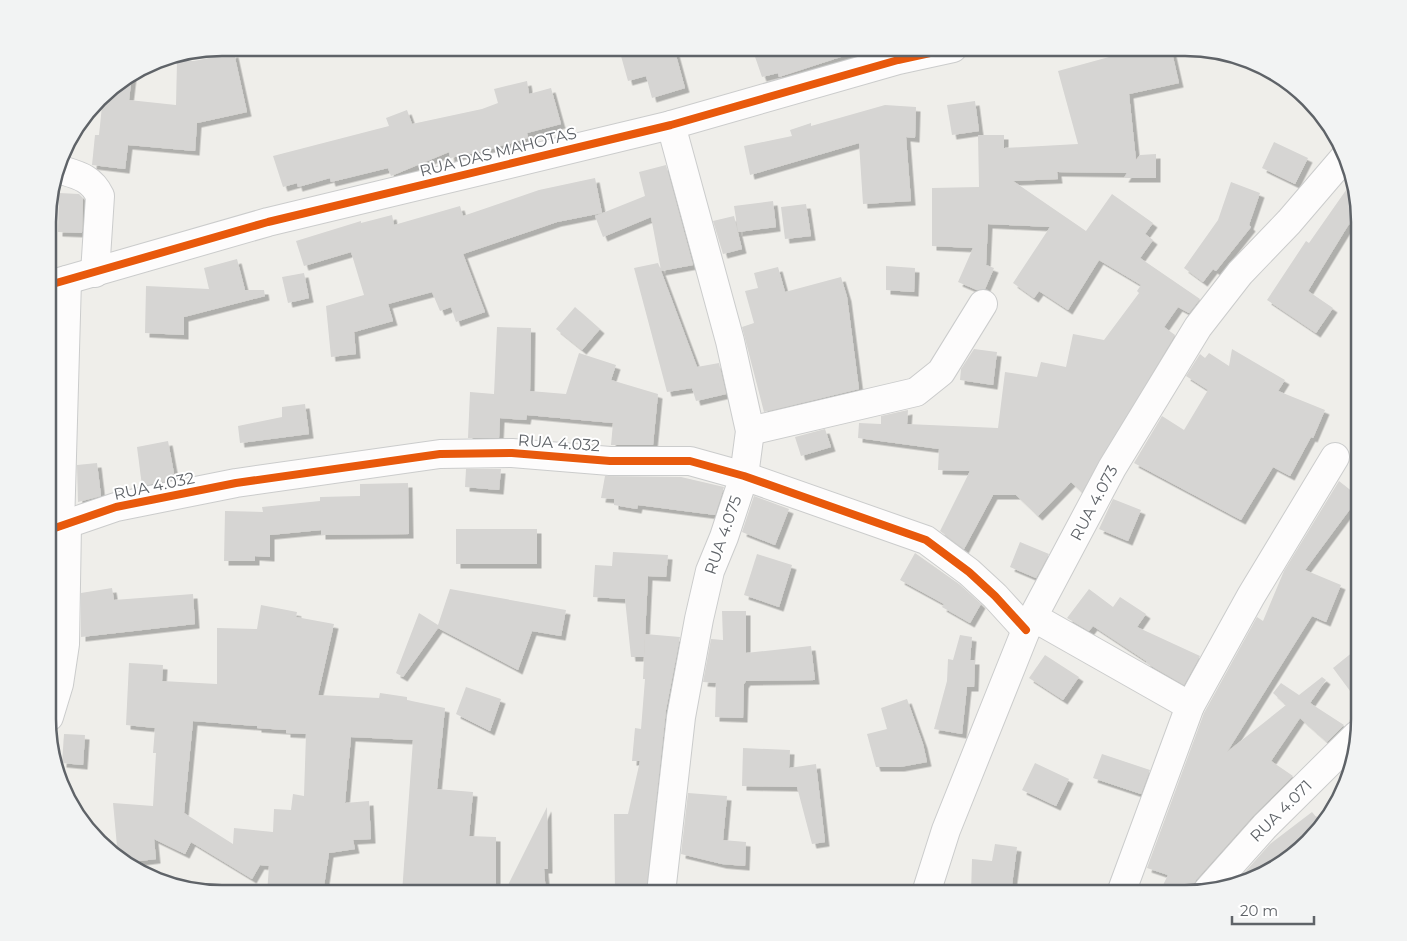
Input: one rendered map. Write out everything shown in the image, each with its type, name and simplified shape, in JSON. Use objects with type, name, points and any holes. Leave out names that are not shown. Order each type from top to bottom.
[{"type":"street","name":"RUA DAS MAHOTAS","points":[[58,283],[268,222],[671,125],[883,56]]},
{"type":"street","name":"RUA 4.075","points":[[662,885],[681,717],[699,619],[710,570],[724,537],[744,476],[750,431],[730,341],[671,125]]},
{"type":"street","name":"RUA 4.073","points":[[929,884],[946,830],[1030,624],[1112,468],[1198,327],[1240,273],[1289,222],[1340,164]]},
{"type":"street","points":[[64,172],[81,176],[95,184],[100,196],[95,273]]},
{"type":"street","points":[[56,694],[64,644],[59,526],[58,283]]},
{"type":"street","points":[[750,431],[916,392],[941,372],[983,304]]},
{"type":"street","name":"RUA 4.032","points":[[59,526],[116,508],[236,483],[440,454],[512,452],[610,460],[690,462],[744,476],[926,540],[969,572],[1030,624],[1190,706]]},
{"type":"street","points":[[1124,884],[1190,706],[1251,596],[1335,457]]},
{"type":"street","name":"RUA 4.071","points":[[1215,882],[1264,826],[1349,743]]},
{"type":"building","points":[[216,56],[235,56],[247,112],[197,123],[195,151],[128,145],[125,169],[92,165],[95,135],[99,135],[102,108],[131,83],[129,100],[176,105],[177,63]]},
{"type":"building","points":[[621,56],[676,56],[685,88],[652,98],[646,76],[628,81]]},
{"type":"building","points":[[755,56],[844,56],[779,77],[778,73],[762,77]]},
{"type":"building","points":[[1173,56],[1179,83],[1129,94],[1136,160],[1140,155],[1156,154],[1156,178],[1124,178],[1127,173],[1057,172],[1058,179],[1013,181],[1086,231],[1112,194],[1153,223],[1145,234],[1153,240],[1140,258],[1200,299],[1189,313],[1178,307],[1164,327],[1175,335],[1082,492],[1071,482],[1038,516],[1016,495],[993,495],[964,549],[940,531],[970,471],[938,470],[939,449],[858,438],[859,423],[881,424],[881,416],[908,410],[907,424],[998,428],[1005,372],[1037,377],[1041,362],[1066,367],[1073,334],[1104,340],[1139,293],[1137,291],[1141,285],[1099,260],[1068,310],[1039,291],[1034,298],[1013,283],[1050,227],[988,224],[986,265],[994,268],[985,289],[977,290],[958,282],[973,248],[932,246],[932,188],[979,187],[978,135],[1004,135],[1004,148],[1078,144],[1058,71],[1109,57]]},
{"type":"building","points":[[527,81],[529,94],[551,88],[561,124],[527,133],[528,138],[484,151],[450,158],[449,152],[391,176],[388,168],[331,182],[330,178],[298,187],[297,183],[283,187],[273,156],[389,126],[386,118],[407,110],[412,124],[482,109],[498,103],[494,89]]},
{"type":"building","points":[[975,101],[979,131],[952,135],[947,105]]},
{"type":"building","points":[[885,105],[916,107],[915,138],[906,137],[911,201],[863,204],[859,143],[750,175],[744,146],[792,136],[790,130]]},
{"type":"building","points":[[1274,142],[1308,158],[1295,184],[1262,168]]},
{"type":"building","points":[[666,165],[693,265],[661,271],[697,367],[719,363],[726,394],[696,401],[692,388],[667,392],[634,268],[658,263],[661,270],[651,217],[603,237],[595,216],[645,196],[639,172]]},
{"type":"building","points":[[595,178],[602,213],[557,222],[463,254],[485,312],[456,322],[451,307],[440,311],[432,292],[388,304],[393,321],[354,332],[356,354],[331,357],[326,306],[364,295],[351,252],[304,266],[296,241],[361,221],[361,223],[392,215],[394,225],[460,206],[463,216],[539,190]]},
{"type":"building","points":[[1231,182],[1260,193],[1249,225],[1251,227],[1216,271],[1213,269],[1203,282],[1184,268],[1218,220]]},
{"type":"building","points":[[1347,188],[1350,225],[1308,291],[1333,308],[1316,333],[1267,300],[1306,241],[1309,243]]},
{"type":"building","points":[[59,193],[79,194],[83,198],[82,233],[58,232]]},
{"type":"building","points":[[773,201],[776,227],[738,232],[734,206]]},
{"type":"building","points":[[806,204],[811,236],[785,239],[781,207]]},
{"type":"building","points":[[734,216],[742,249],[723,254],[713,221]]},
{"type":"building","points":[[237,259],[245,290],[264,290],[265,296],[184,317],[184,335],[145,333],[146,286],[209,289],[204,268]]},
{"type":"building","points":[[886,266],[915,268],[914,292],[886,290]]},
{"type":"building","points":[[778,267],[785,292],[841,277],[847,297],[859,389],[764,412],[742,327],[754,323],[745,291],[758,288],[754,273]]},
{"type":"building","points":[[304,273],[309,298],[288,303],[282,277]]},
{"type":"building","points":[[575,307],[600,329],[582,350],[556,329]]},
{"type":"building","points":[[497,327],[531,328],[530,391],[566,394],[579,353],[616,365],[611,380],[658,394],[653,445],[611,445],[613,423],[527,415],[526,420],[500,418],[499,438],[468,438],[470,392],[494,394]]},
{"type":"building","points":[[974,349],[997,352],[993,385],[960,380],[961,369]]},
{"type":"building","points":[[1232,349],[1285,380],[1278,391],[1325,410],[1313,438],[1311,437],[1290,476],[1273,467],[1241,520],[1134,463],[1162,416],[1184,430],[1208,390],[1186,376],[1200,354],[1205,358],[1209,353],[1229,366]]},
{"type":"building","points":[[305,404],[309,434],[240,443],[238,426],[282,417],[282,407]]},
{"type":"building","points":[[825,429],[831,447],[801,456],[795,437]]},
{"type":"building","points":[[168,441],[175,479],[142,486],[137,447]]},
{"type":"building","points":[[97,463],[101,496],[78,502],[77,465]]},
{"type":"building","points":[[466,469],[501,469],[499,490],[465,487]]},
{"type":"building","points":[[605,476],[681,477],[724,487],[715,515],[638,505],[637,509],[614,505],[614,499],[601,498]]},
{"type":"building","points":[[1339,481],[1350,490],[1350,509],[1305,570],[1341,585],[1326,622],[1312,616],[1227,752],[1286,705],[1273,693],[1281,683],[1299,695],[1322,677],[1326,680],[1310,703],[1344,725],[1327,742],[1300,718],[1271,761],[1293,776],[1253,816],[1194,884],[1163,884],[1168,875],[1147,868],[1204,713],[1257,617],[1263,621],[1284,571]]},
{"type":"building","points":[[408,483],[409,534],[321,535],[321,530],[270,535],[270,557],[255,556],[255,561],[224,561],[225,511],[263,512],[262,507],[320,501],[320,497],[360,496],[360,484]]},
{"type":"building","points":[[754,496],[789,509],[775,545],[742,532]]},
{"type":"building","points":[[1113,499],[1141,510],[1128,541],[1099,529]]},
{"type":"building","points":[[456,529],[537,529],[537,564],[456,564]]},
{"type":"building","points":[[1020,542],[1049,554],[1036,578],[1010,567]]},
{"type":"building","points":[[613,552],[668,555],[666,577],[648,576],[644,657],[631,657],[625,599],[593,597],[595,565],[612,566]]},
{"type":"building","points":[[915,553],[959,584],[981,604],[970,623],[942,607],[944,604],[900,580]]},
{"type":"building","points":[[757,554],[792,565],[779,607],[744,595]]},
{"type":"building","points":[[112,588],[114,600],[193,594],[195,624],[81,637],[81,593]]},
{"type":"building","points":[[450,589],[566,610],[561,636],[532,631],[518,670],[438,628],[403,677],[396,673],[419,613],[438,625]]},
{"type":"building","points":[[1089,589],[1113,607],[1120,597],[1146,614],[1137,627],[1200,656],[1184,685],[1146,663],[1146,661],[1093,626],[1089,631],[1067,618]]},
{"type":"building","points":[[261,605],[297,612],[296,617],[334,624],[318,695],[379,698],[380,693],[407,697],[407,700],[445,708],[437,789],[473,792],[469,836],[496,837],[496,885],[403,885],[413,740],[351,737],[345,803],[369,801],[371,839],[353,840],[355,849],[329,853],[324,885],[268,885],[269,866],[260,865],[252,879],[191,842],[185,854],[154,839],[156,859],[137,861],[121,851],[117,847],[113,803],[153,806],[156,753],[153,753],[155,728],[126,725],[129,663],[163,665],[162,681],[217,684],[217,628],[257,629]],"holes":[[[193,721],[257,726],[257,728],[286,730],[286,733],[306,734],[304,796],[293,794],[291,810],[274,809],[273,832],[234,828],[233,844],[184,813]]]},
{"type":"building","points":[[722,611],[746,611],[746,653],[811,646],[815,680],[746,681],[744,684],[743,718],[715,717],[716,683],[703,682],[711,639],[723,640]]},
{"type":"building","points":[[645,634],[680,637],[666,710],[647,885],[615,885],[614,814],[628,814],[640,761],[632,761],[635,728],[641,729],[645,679],[643,679]]},
{"type":"building","points":[[960,635],[972,637],[970,660],[975,660],[974,687],[967,687],[962,734],[934,729],[947,681],[948,659],[953,660]]},
{"type":"building","points":[[1350,654],[1350,691],[1333,668]]},
{"type":"building","points":[[1045,655],[1079,677],[1063,700],[1029,678]]},
{"type":"building","points":[[466,687],[501,699],[490,731],[456,714]]},
{"type":"building","points":[[907,699],[923,744],[927,762],[900,767],[876,767],[867,734],[887,729],[881,708]]},
{"type":"building","points":[[64,734],[85,735],[83,765],[62,762]]},
{"type":"building","points":[[743,748],[790,750],[789,768],[816,764],[825,842],[812,844],[797,787],[742,786]]},
{"type":"building","points":[[1102,754],[1150,770],[1141,794],[1093,778]]},
{"type":"building","points":[[1035,763],[1069,779],[1056,806],[1022,790]]},
{"type":"building","points":[[688,793],[727,796],[723,840],[746,842],[745,866],[722,864],[681,854]]},
{"type":"building","points":[[547,807],[548,869],[544,869],[545,885],[508,885]]},
{"type":"building","points":[[1312,812],[1317,818],[1286,851],[1268,863],[1244,874],[1270,844]]},
{"type":"building","points":[[995,844],[1017,847],[1012,884],[971,884],[972,859],[992,861]]},
{"type":"cycle path","points":[[56,283],[268,222],[671,125],[916,56]]},
{"type":"cycle path","points":[[56,528],[116,507],[236,483],[440,454],[512,453],[610,461],[690,461],[744,476],[926,540],[969,572],[995,596],[1026,630]]}]
